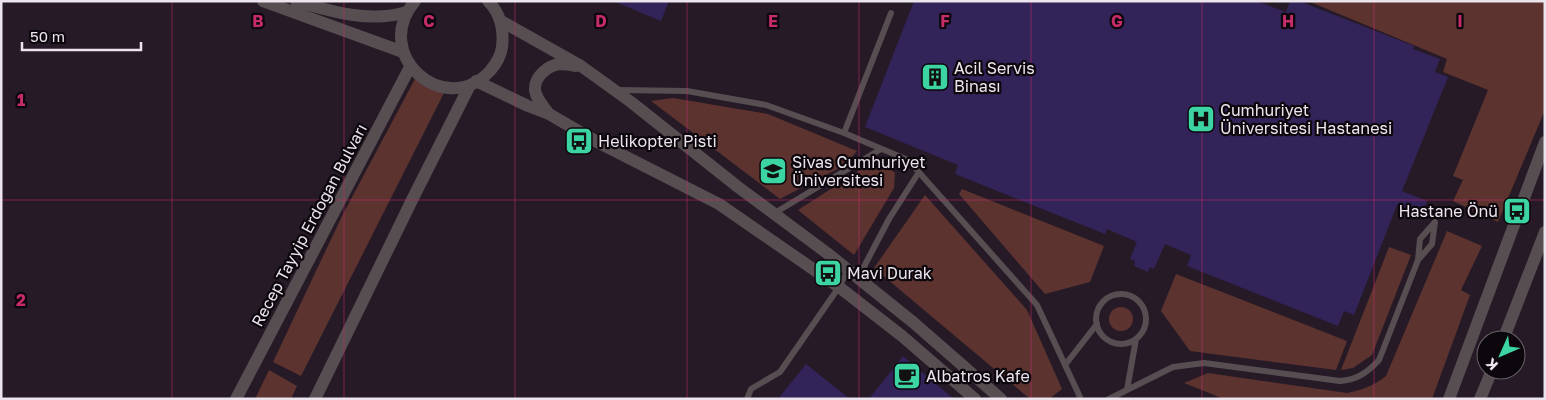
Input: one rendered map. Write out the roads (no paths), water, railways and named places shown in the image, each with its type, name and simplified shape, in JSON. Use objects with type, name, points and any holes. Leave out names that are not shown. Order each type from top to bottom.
[{"type":"street","points":[[263,1],[403,52]]},
{"type":"street","points":[[296,1],[361,16],[380,17],[407,12]]},
{"type":"street","points":[[415,1],[402,22],[400,37],[403,52],[410,67],[422,78],[437,86],[454,88],[473,83],[484,77],[494,66],[501,52],[503,36],[501,21],[492,3]]},
{"type":"street","points":[[501,21],[581,66],[615,90],[853,274],[914,323],[1001,399]]},
{"type":"street","points":[[549,114],[538,99],[535,89],[538,78],[546,69],[559,64],[581,66]]},
{"type":"street","name":"Recep Tayyip Erdoğan Bulvarı","points":[[236,399],[410,67]]},
{"type":"street","points":[[473,83],[549,114],[599,143],[719,204],[839,287],[902,336],[975,399]]},
{"type":"street","points":[[315,399],[413,198],[473,83]]},
{"type":"street","points":[[1449,399],[1545,142]]},
{"type":"street","points":[[1507,330],[1545,232]]},
{"type":"street","points":[[1480,399],[1488,380]]},
{"type":"lane","points":[[844,133],[891,13]]},
{"type":"lane","points":[[615,90],[687,91],[766,105],[844,133],[908,160],[1037,305],[1080,397],[1079,399]]},
{"type":"lane","points":[[773,214],[881,148]]},
{"type":"lane","points":[[747,399],[751,389],[780,372],[839,287],[853,274],[919,172]]},
{"type":"lane","points":[[1109,399],[1173,367],[1204,363],[1340,381],[1355,378],[1369,370],[1379,360],[1418,260],[1420,239],[1435,222],[1432,244],[1418,260]]},
{"type":"lane","points":[[1127,390],[1136,339],[1145,328],[1146,314],[1139,302],[1127,295],[1113,295],[1098,310],[1097,324],[1099,330],[1109,341],[1123,344],[1136,339]]},
{"type":"lane","points":[[1065,365],[1097,324]]},
{"type":"place","name":"Acil Servis Binası","points":[[935,77]]},
{"type":"place","name":"Cumhuriyet Üniversitesi Hastanesi","points":[[1201,119]]},
{"type":"place","name":"Helikopter Pisti","points":[[579,141]]},
{"type":"place","name":"Sivas Cumhuriyet Üniversitesi","points":[[773,171]]},
{"type":"place","name":"Hastane Önü","points":[[1517,211]]},
{"type":"place","name":"Mavi Durak","points":[[828,273]]},
{"type":"place","name":"Albatros Kafe","points":[[907,376]]}]
